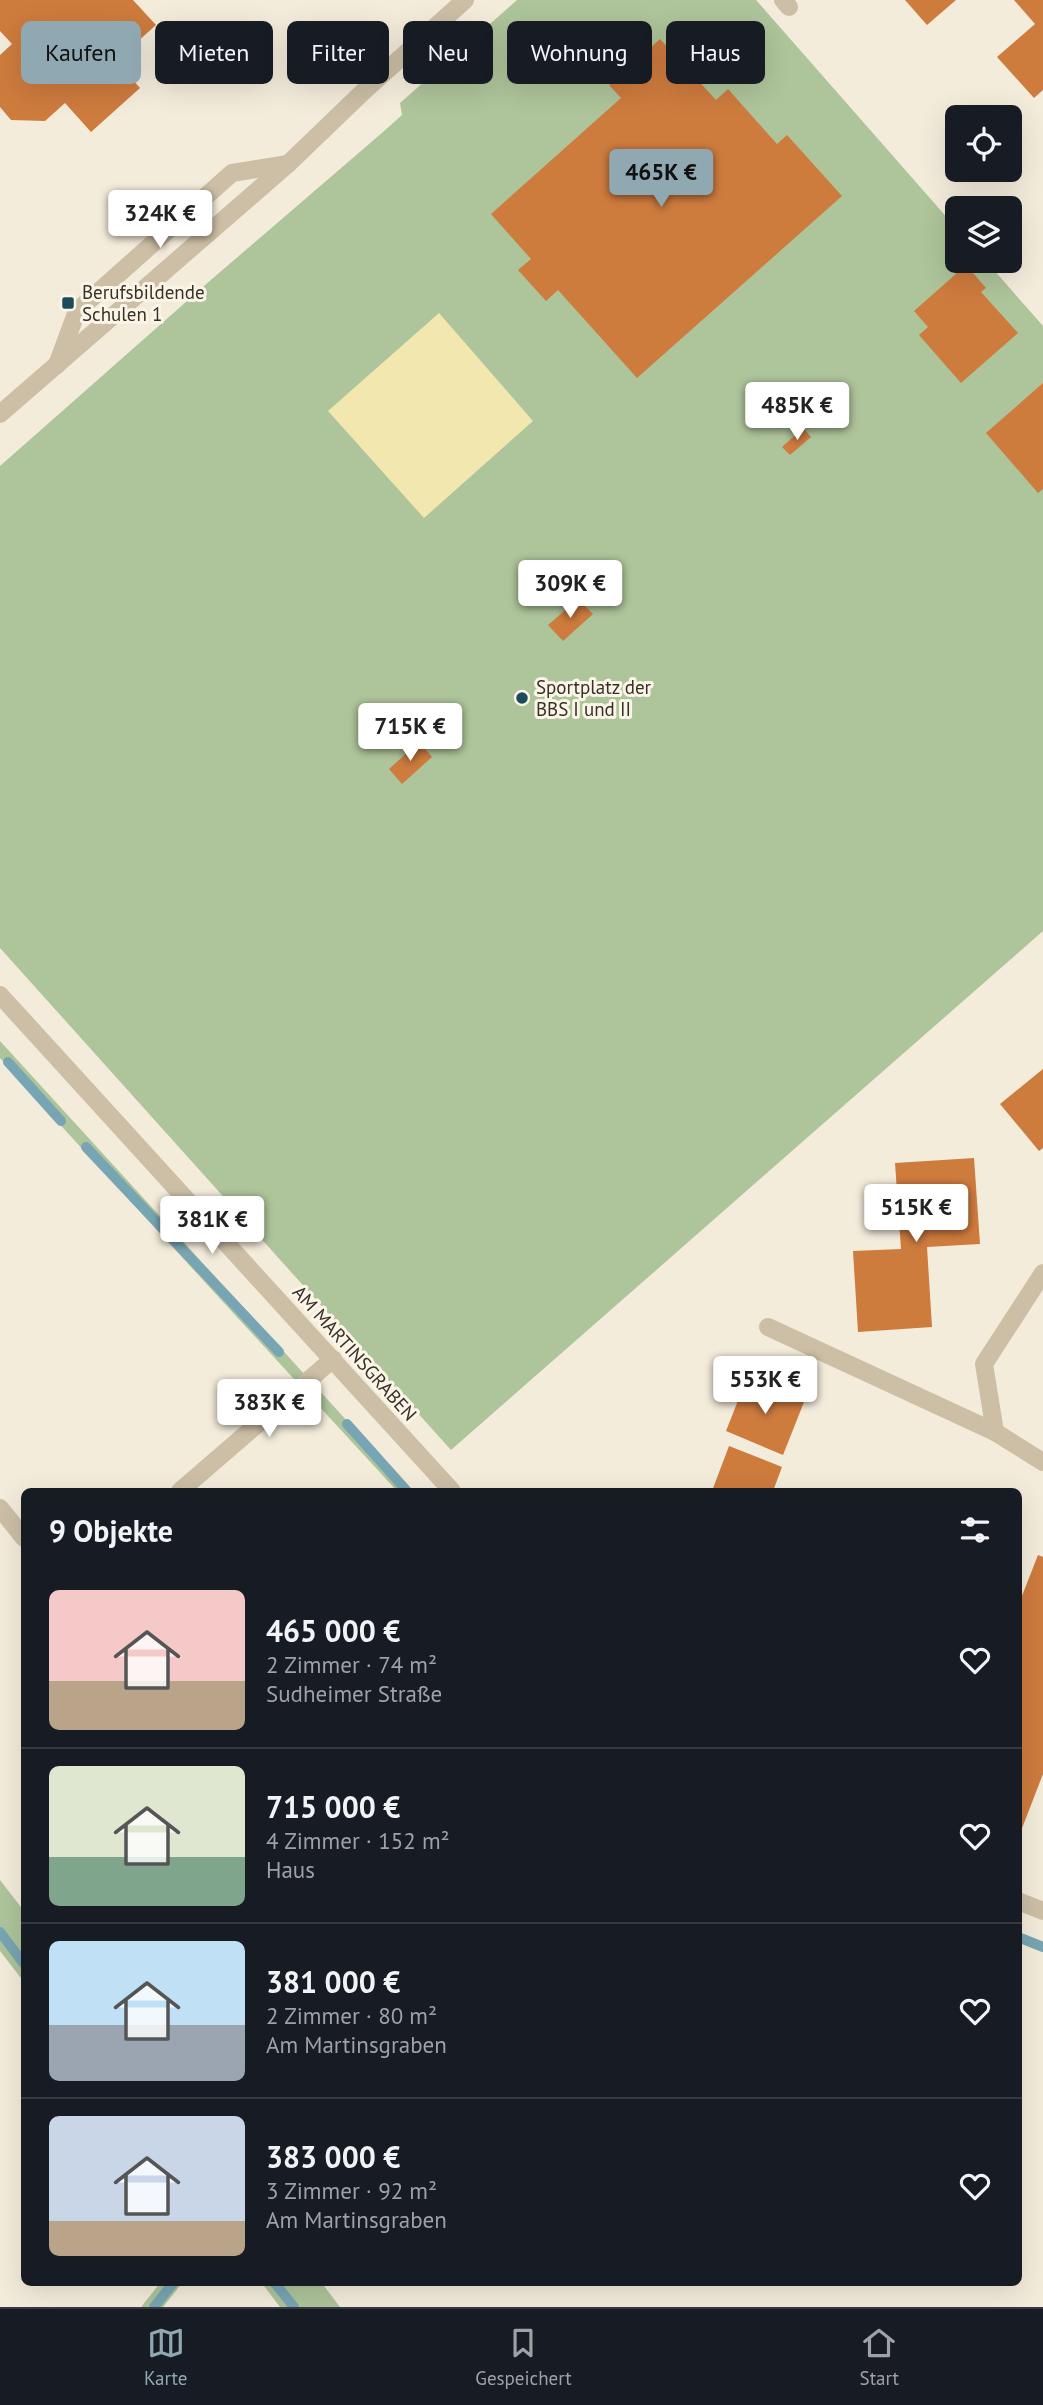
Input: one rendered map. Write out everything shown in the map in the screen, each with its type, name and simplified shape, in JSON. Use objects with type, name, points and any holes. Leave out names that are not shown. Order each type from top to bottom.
[{"type":"street","points":[[0,414],[288,164],[465,0]]},
{"type":"street","points":[[57,365],[77,311],[232,173],[288,164]]},
{"type":"street","name":"AM MARTINSGRABEN","points":[[3,1005],[333,1359],[449,1488]]},
{"type":"street","points":[[996,1432],[984,1364],[1043,1273]]},
{"type":"street","points":[[768,1326],[996,1432],[1043,1462]]},
{"type":"street","points":[[183,1488],[333,1359]]},
{"type":"street","points":[[0,1508],[21,1534]]},
{"type":"street","points":[[1022,1903],[1043,1911]]},
{"type":"green space","name":"Sportplatz der BBS I und II","points":[[517,0],[756,0],[945,215],[945,273],[997,273],[1043,326],[1043,931],[451,1450],[0,948],[0,466],[402,115],[400,103],[422,84],[493,84],[493,21]]},
{"type":"green space","points":[[0,1041],[408,1488],[394,1488],[0,1058]]},
{"type":"green space","points":[[0,1880],[21,1907],[21,1978],[0,1951]]},
{"type":"green space","points":[[158,2286],[180,2286],[163,2307],[141,2307]]},
{"type":"green space","points":[[264,2286],[324,2286],[340,2307],[280,2307]]},
{"type":"sand","points":[[439,313],[533,421],[424,518],[328,411]]},
{"type":"building","points":[[0,0],[133,0],[155,24],[141,38],[141,21],[21,21],[21,84],[136,84],[140,88],[91,132],[65,103],[45,121],[11,120],[0,107],[0,55],[12,44],[0,31]]},
{"type":"building","points":[[905,0],[956,0],[927,25]]},
{"type":"building","points":[[1014,0],[1043,0],[1043,90],[1034,98],[997,57],[1035,24]]},
{"type":"building","points":[[660,39],[666,46],[666,84],[701,84],[716,100],[728,89],[777,144],[787,135],[842,196],[637,378],[558,290],[546,301],[518,270],[531,259],[491,214],[621,98],[610,84],[652,84],[652,46]]},
{"type":"building","points":[[957,273],[973,273],[986,288],[981,292],[1018,333],[961,383],[919,335],[928,327],[914,311]]},
{"type":"building","points":[[1043,383],[1043,489],[1038,493],[986,433]]},
{"type":"building","points":[[803,428],[811,437],[790,455],[782,447]]},
{"type":"building","points":[[578,599],[593,614],[563,641],[548,625]]},
{"type":"building","points":[[419,742],[432,757],[402,784],[389,769]]},
{"type":"building","points":[[1043,1069],[1043,1148],[1039,1151],[1000,1104]]},
{"type":"building","points":[[974,1158],[980,1244],[927,1247],[932,1327],[858,1332],[853,1251],[901,1249],[895,1163]]},
{"type":"building","points":[[747,1378],[804,1402],[783,1455],[726,1431]]},
{"type":"building","points":[[729,1446],[782,1467],[774,1488],[713,1488]]},
{"type":"building","points":[[1038,1555],[1043,1557],[1043,1774],[1022,1828],[1022,1596]]},
{"type":"waterway","points":[[8,1062],[61,1121]]},
{"type":"waterway","points":[[86,1147],[279,1352]]},
{"type":"waterway","points":[[347,1424],[404,1488]]},
{"type":"waterway","points":[[0,1932],[21,1960]]},
{"type":"waterway","points":[[1022,1939],[1043,1947]]},
{"type":"waterway","points":[[154,2307],[171,2286]]},
{"type":"waterway","points":[[277,2286],[294,2307]]},
{"type":"place","name":"Berufsbildende Schulen 1","points":[[68,303]]},
{"type":"place","name":"Sportplatz der BBS I und II","points":[[522,698]]}]
